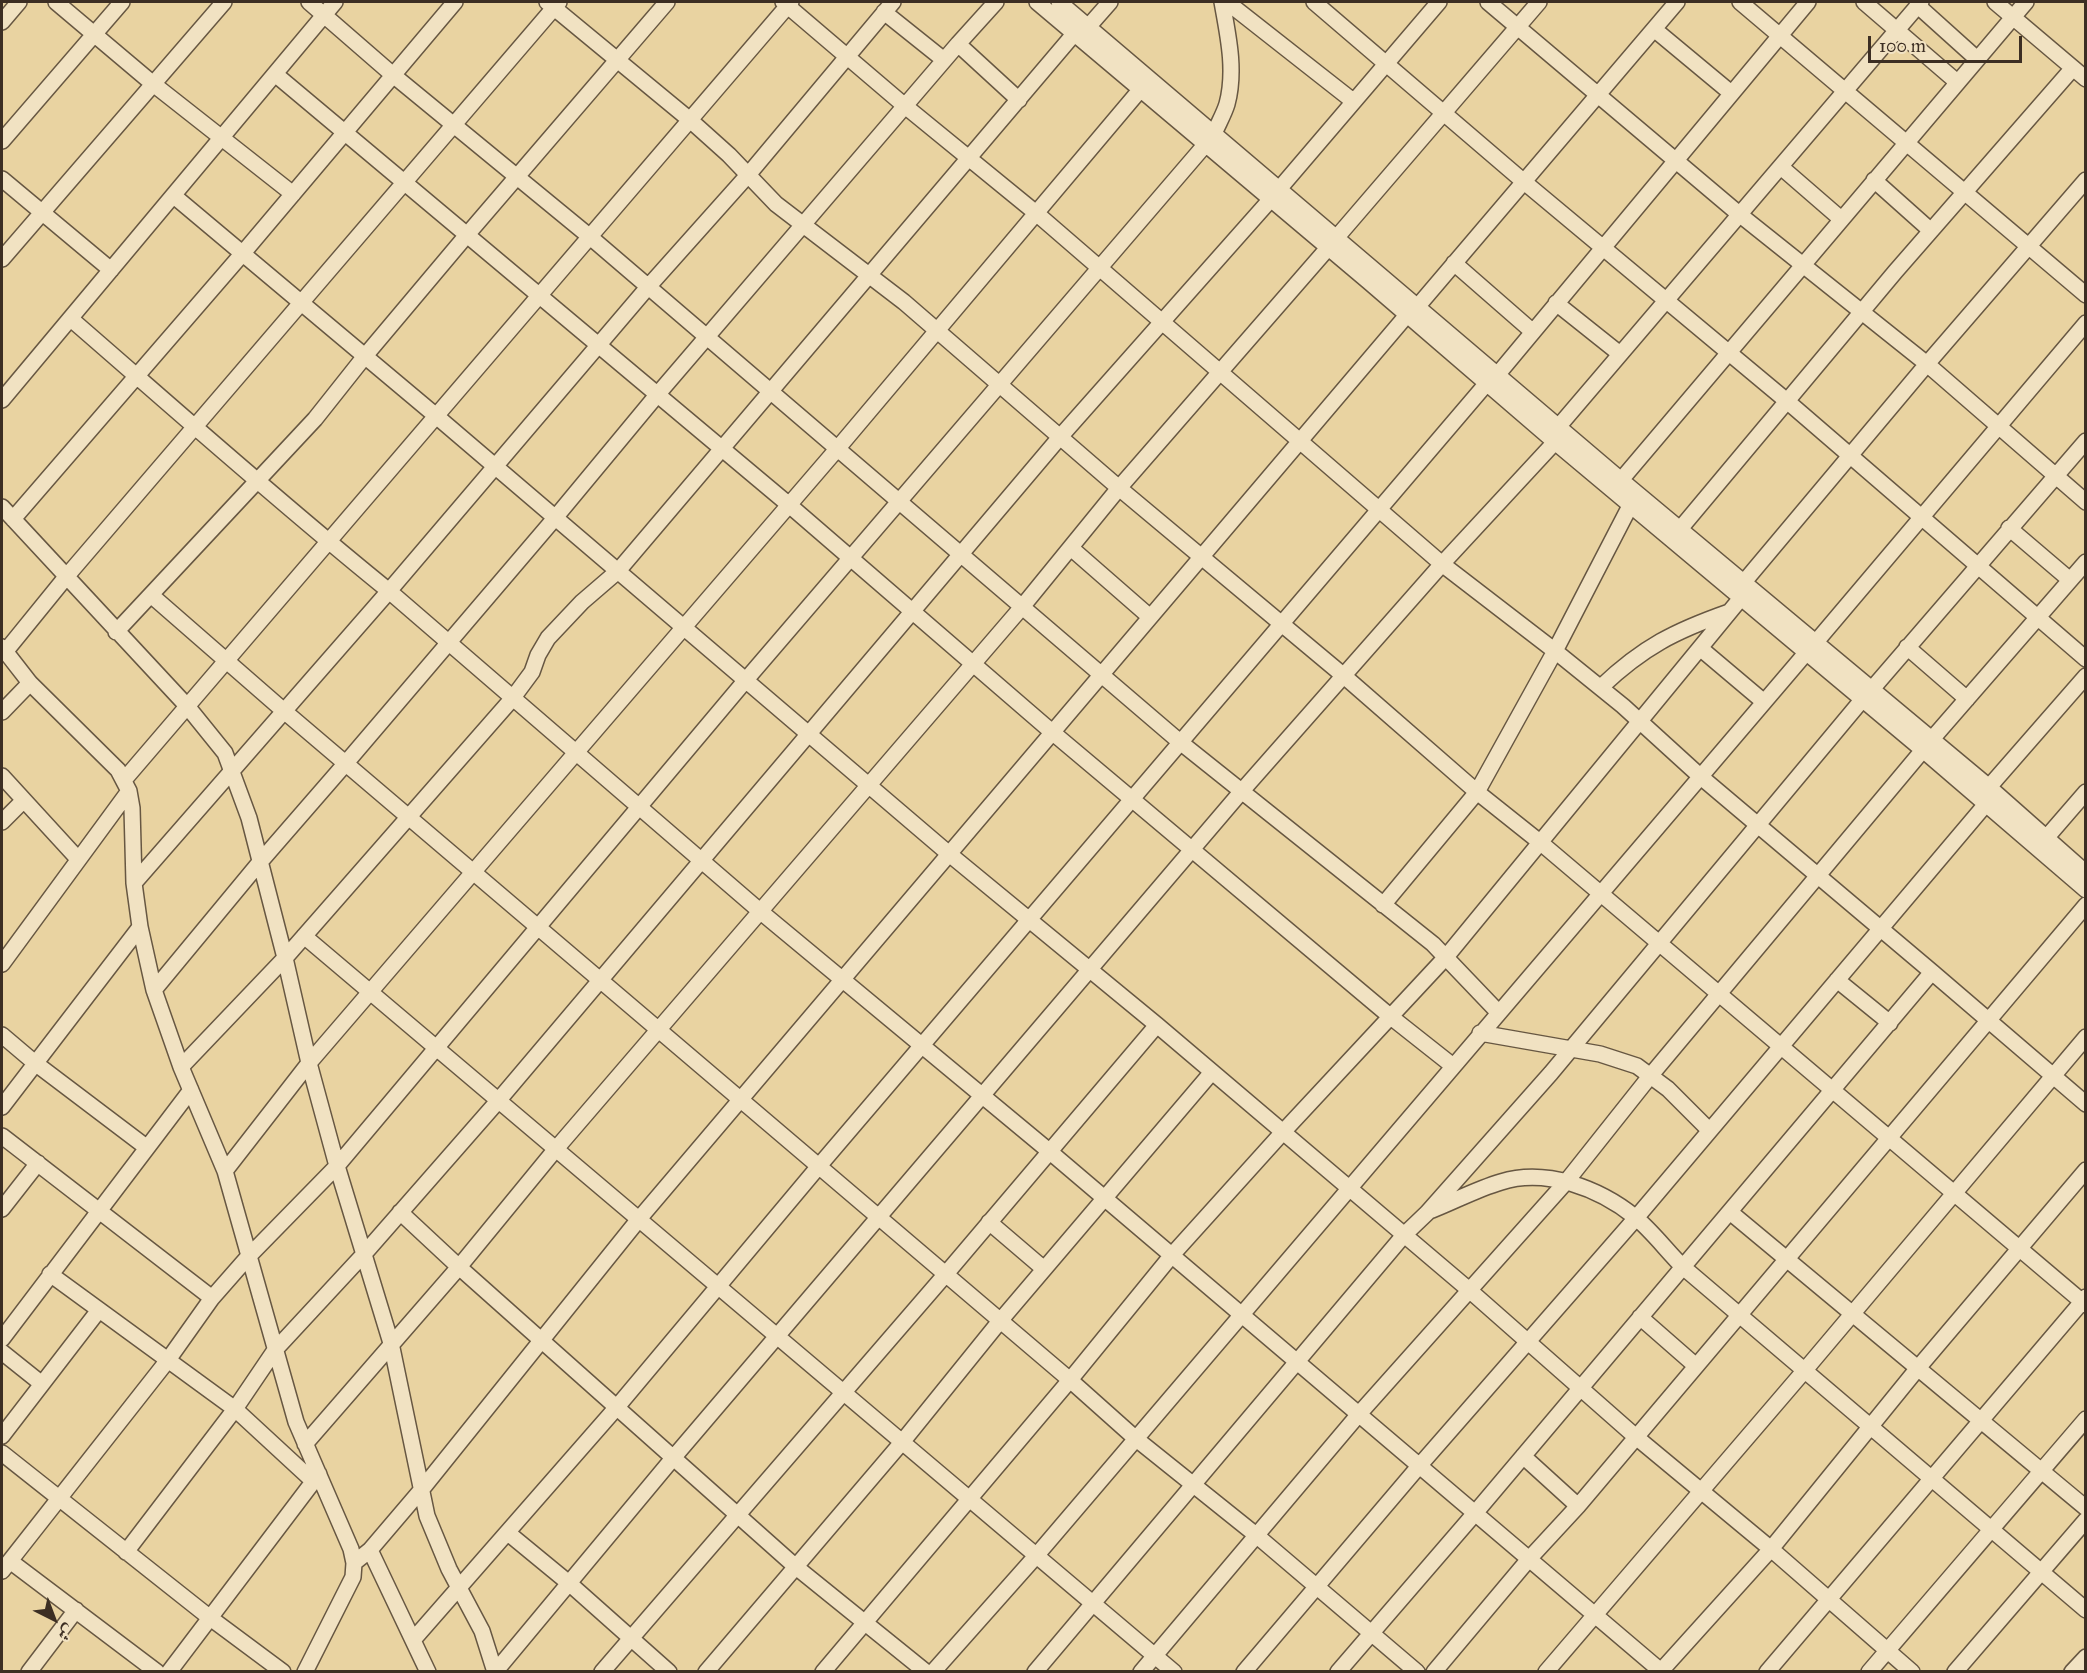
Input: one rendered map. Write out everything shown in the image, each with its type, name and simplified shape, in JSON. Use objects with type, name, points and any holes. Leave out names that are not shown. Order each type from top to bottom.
[{"type":"street","points":[[2,22],[19,2]]},
{"type":"street","points":[[56,2],[152,83],[292,194]]},
{"type":"street","points":[[2,141],[122,2]]},
{"type":"street","points":[[2,259],[40,212],[224,2]]},
{"type":"street","points":[[309,2],[393,75],[589,236],[705,338],[838,448],[1180,742],[1446,957],[1498,1012]]},
{"type":"street","points":[[2,397],[71,319],[335,2]]},
{"type":"street","points":[[13,519],[243,253],[455,2]]},
{"type":"street","points":[[116,632],[315,419],[466,236],[667,2]]},
{"type":"street","points":[[154,990],[705,338],[996,2]]},
{"type":"street","points":[[1036,2],[1081,30],[1492,378],[1559,426],[1744,582],[1811,647],[1867,695],[1928,745],[1989,787],[2085,873]]},
{"type":"street","points":[[1059,2],[1081,30],[1140,90],[1209,140]]},
{"type":"street","points":[[181,1066],[285,958],[512,699],[532,672],[538,655],[548,638],[582,602],[618,571],[1019,100],[1081,30],[1110,2]]},
{"type":"street","points":[[157,1671],[76,1610],[6,1566],[168,1360],[212,1298],[248,1257],[337,1166],[745,681],[1209,140],[1226,107],[1230,91],[1230,54],[1222,2]]},
{"type":"street","points":[[1227,2],[1353,101]]},
{"type":"street","points":[[126,1552],[235,1409],[275,1350],[364,1254],[498,1101],[1060,437],[1275,194],[1438,2]]},
{"type":"street","points":[[1488,2],[1739,214],[1927,364],[2085,502]]},
{"type":"street","points":[[305,1444],[459,1267],[555,1150],[1022,607],[1119,488],[1539,2]]},
{"type":"street","points":[[354,1563],[370,1550],[422,1489],[639,1219],[948,853],[1677,2]]},
{"type":"street","points":[[1740,2],[2085,295]]},
{"type":"street","points":[[413,1640],[617,1407],[1281,623],[1533,332],[1808,2]]},
{"type":"street","points":[[1864,2],[1958,82]]},
{"type":"street","points":[[1995,2],[2085,79]]},
{"type":"street","points":[[1621,480],[2026,2]]},
{"type":"street","points":[[2,964],[78,859],[127,786],[187,706],[690,120],[787,3],[905,106],[1036,213],[1442,564],[1601,687],[1701,777],[2085,1104]]},
{"type":"street","points":[[1559,426],[1919,3],[1977,59]]},
{"type":"street","points":[[305,1671],[353,1577],[354,1563],[351,1549],[316,1477],[296,1422],[225,1171],[181,1066],[154,990],[140,927],[134,883],[132,808],[127,786],[105,756],[30,683],[3,650],[454,125],[553,4],[616,60],[690,120],[748,174],[776,204],[937,331],[1888,1140],[2084,1301],[1767,1671]]},
{"type":"street","points":[[1324,5],[1443,113],[1788,402],[2085,659]]},
{"type":"street","points":[[134,883],[389,591],[889,7],[944,60]]},
{"type":"street","points":[[1654,28],[1731,93]]},
{"type":"street","points":[[958,44],[1019,100]]},
{"type":"street","points":[[1680,529],[1930,230],[2073,68]]},
{"type":"street","points":[[275,74],[788,504],[972,664],[1390,1017],[1453,1066]]},
{"type":"street","points":[[225,1171],[309,1063],[838,448],[1140,90]]},
{"type":"street","points":[[1780,167],[1841,219]]},
{"type":"street","points":[[2,179],[111,270]]},
{"type":"street","points":[[1874,180],[1930,230]]},
{"type":"street","points":[[1744,582],[2085,180]]},
{"type":"street","points":[[174,196],[435,415],[948,853],[1157,1025],[1912,1671]]},
{"type":"street","points":[[1455,263],[1533,332]]},
{"type":"street","points":[[1556,303],[1620,354]]},
{"type":"street","points":[[71,319],[761,912],[1049,1151],[1661,1671],[1771,1549],[1918,1368],[2085,1170]]},
{"type":"street","points":[[933,1671],[1036,1556],[1350,1189],[1480,1033],[2000,426],[2085,323]]},
{"type":"street","points":[[1492,378],[1555,442],[1630,506],[1741,598],[1811,647]]},
{"type":"street","points":[[1035,1671],[1404,1235],[1427,1213],[1572,1049],[1907,647],[2085,441]]},
{"type":"street","points":[[495,1671],[674,1457],[1240,792],[1442,564],[1555,442]]},
{"type":"street","points":[[1383,905],[1477,792],[1556,651],[1630,506]]},
{"type":"street","points":[[2,507],[187,706],[225,753],[249,818],[309,1063],[337,1166],[391,1344],[427,1516],[438,1544],[482,1631],[495,1671]]},
{"type":"street","points":[[2009,528],[2070,580]]},
{"type":"street","points":[[1071,548],[1150,617]]},
{"type":"street","points":[[1141,1671],[1359,1414],[1468,1289],[1566,1182],[1651,1075],[1966,699],[2085,562]]},
{"type":"street","points":[[151,595],[1135,1438],[1256,1535],[1370,1634],[1417,1671]]},
{"type":"street","points":[[823,1671],[1070,1380],[1172,1255],[1282,1132],[1446,957],[1741,598]]},
{"type":"street","points":[[1601,687],[1626,663],[1648,648],[1690,626],[1729,612]]},
{"type":"street","points":[[1907,647],[1966,699]]},
{"type":"street","points":[[1700,648],[1764,702]]},
{"type":"street","points":[[1989,787],[2085,676]]},
{"type":"street","points":[[2,712],[30,683]]},
{"type":"street","points":[[1928,745],[1986,804],[2085,890]]},
{"type":"street","points":[[2,776],[78,859]]},
{"type":"street","points":[[2047,837],[2085,792]]},
{"type":"street","points":[[2,822],[24,800]]},
{"type":"street","points":[[1244,1671],[1636,1218],[1986,804]]},
{"type":"street","points":[[1434,1671],[1529,1559],[1578,1506],[2085,905]]},
{"type":"street","points":[[2,1107],[140,927]]},
{"type":"street","points":[[304,936],[1174,1671]]},
{"type":"street","points":[[1338,1671],[1833,1092],[1932,972]]},
{"type":"street","points":[[1837,980],[1890,1023]]},
{"type":"street","points":[[602,1671],[945,1275],[1157,1025]]},
{"type":"street","points":[[1480,1033],[1622,1060],[1651,1075],[1709,1130]]},
{"type":"street","points":[[2,1035],[35,1063],[146,1147]]},
{"type":"street","points":[[1545,1671],[1804,1370],[2085,1037]]},
{"type":"street","points":[[706,1671],[903,1442],[1000,1321],[1212,1072]]},
{"type":"street","points":[[2,1339],[191,1090]]},
{"type":"street","points":[[2,1136],[212,1298]]},
{"type":"street","points":[[2,1209],[38,1163]]},
{"type":"street","points":[[1427,1213],[1502,1181],[1536,1178],[1566,1182],[1598,1194],[1636,1218],[1683,1267],[2085,1610]]},
{"type":"street","points":[[400,1212],[736,1515],[796,1567],[926,1671]]},
{"type":"street","points":[[1730,1212],[2085,1508]]},
{"type":"street","points":[[989,1222],[1044,1269]]},
{"type":"street","points":[[50,1274],[235,1409],[316,1477]]},
{"type":"street","points":[[2,1436],[99,1310]]},
{"type":"street","points":[[1640,1317],[1696,1366]]},
{"type":"street","points":[[2,1352],[42,1384]]},
{"type":"street","points":[[1869,1671],[2085,1419]]},
{"type":"street","points":[[2,1454],[280,1671]]},
{"type":"street","points":[[1523,1456],[1578,1506]]},
{"type":"street","points":[[169,1671],[316,1477]]},
{"type":"street","points":[[1955,1671],[2085,1520]]},
{"type":"street","points":[[508,1533],[669,1671]]},
{"type":"street","points":[[370,1550],[428,1671]]},
{"type":"street","points":[[29,1671],[76,1610]]},
{"type":"street","points":[[2072,1671],[2085,1657]]}]
